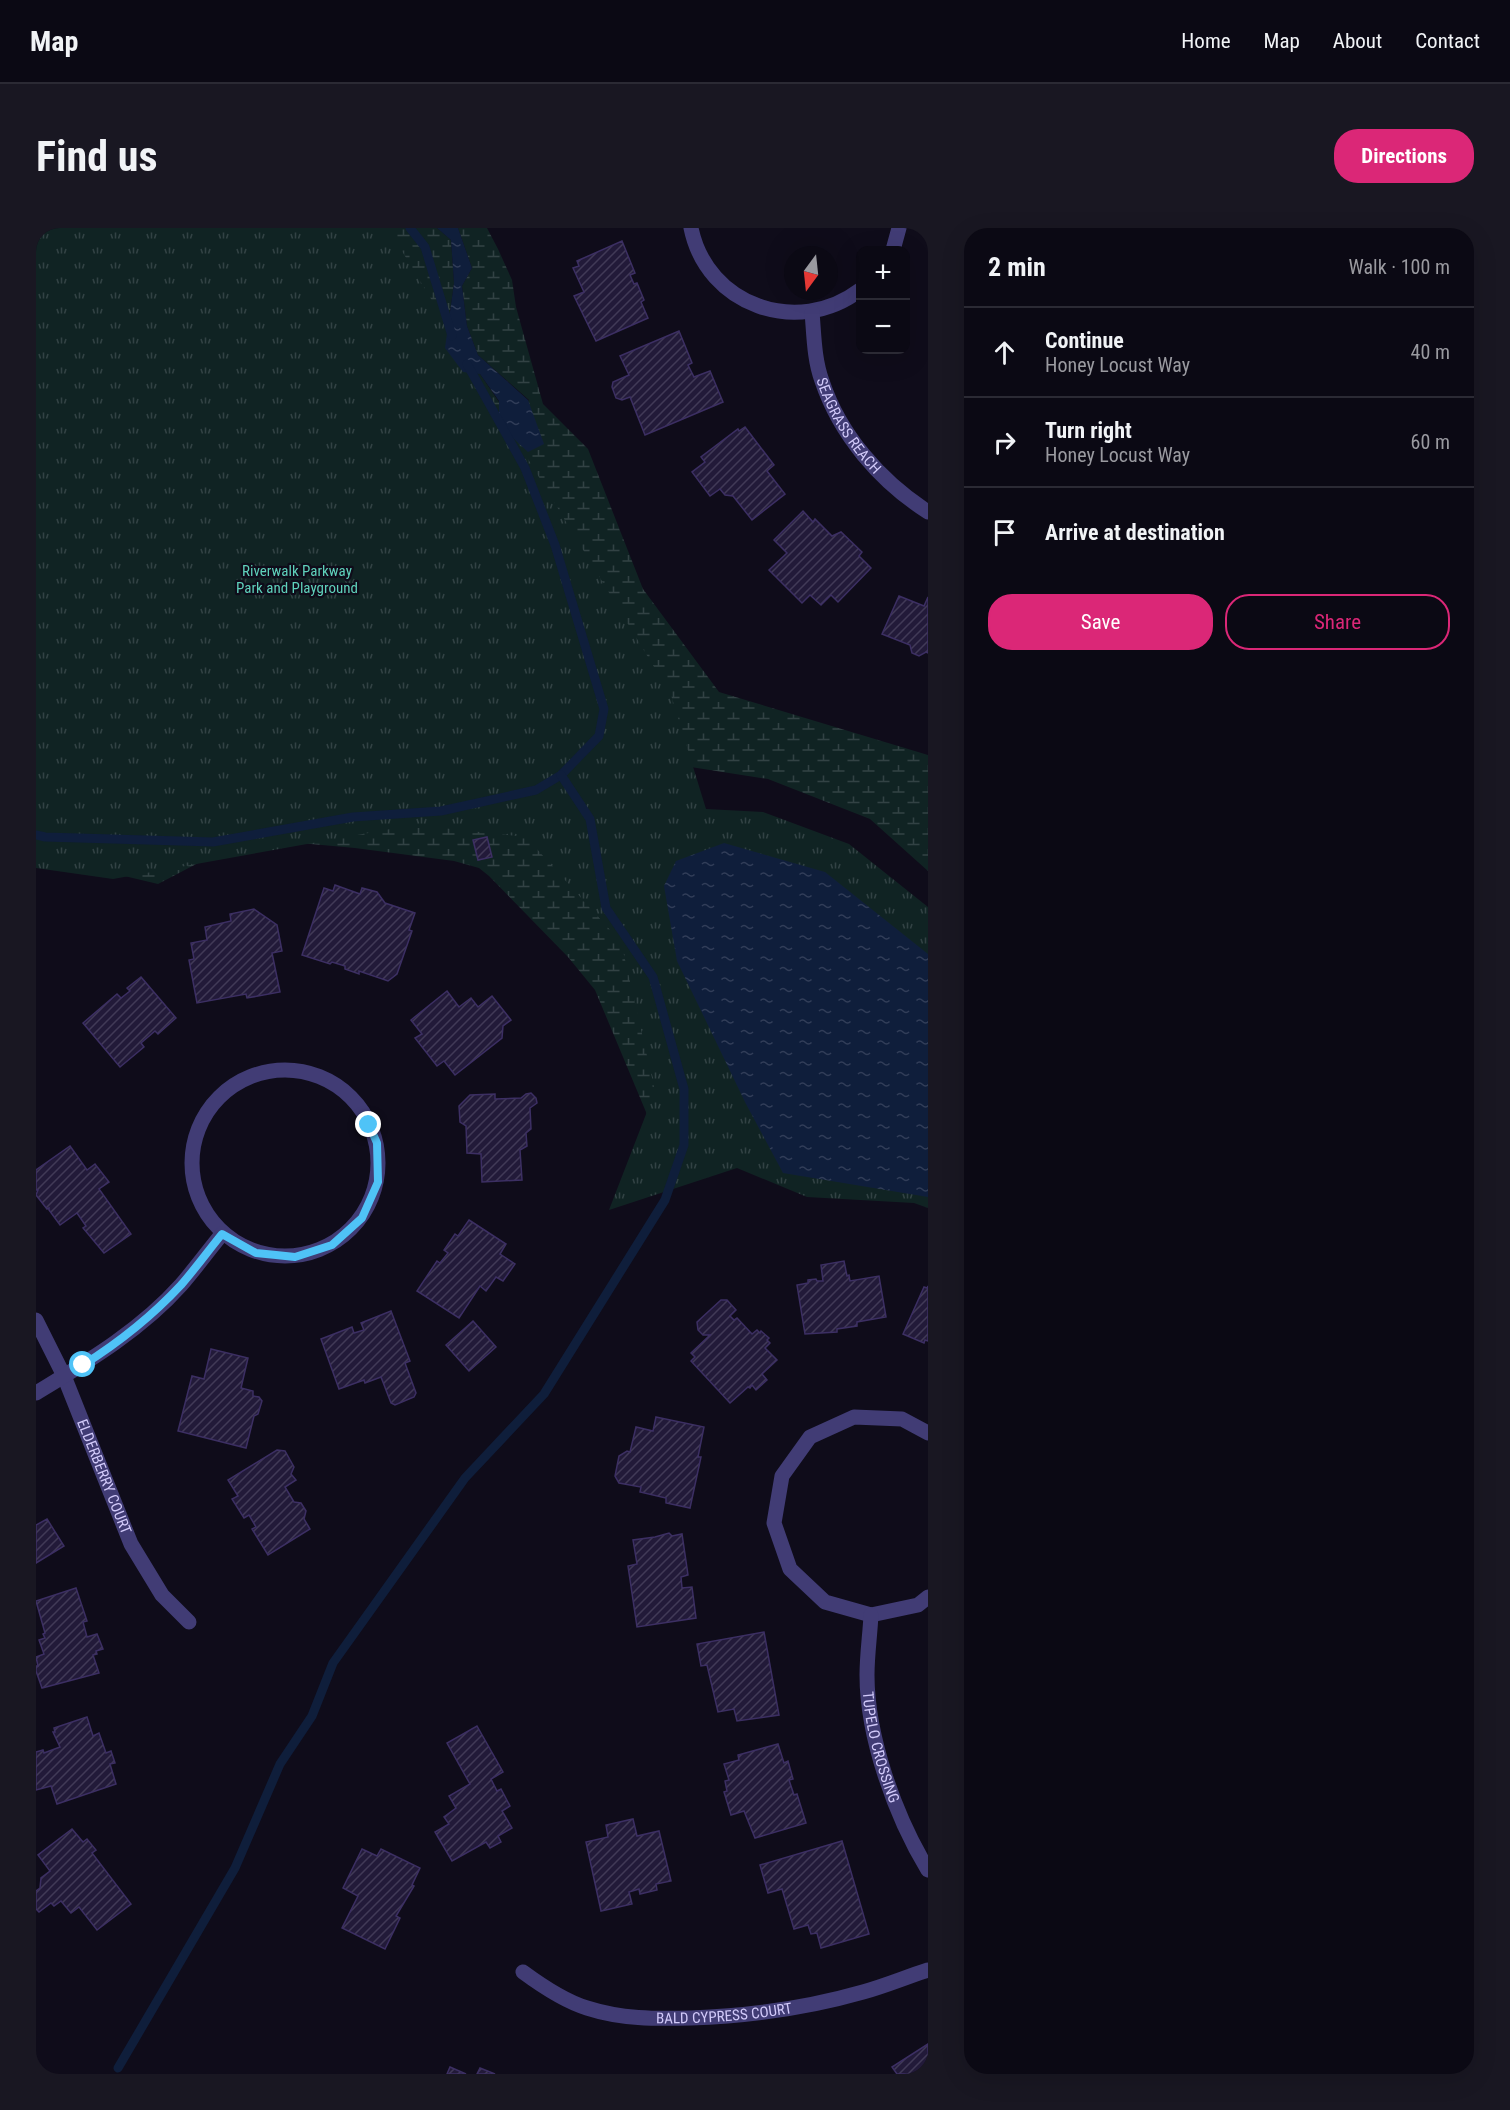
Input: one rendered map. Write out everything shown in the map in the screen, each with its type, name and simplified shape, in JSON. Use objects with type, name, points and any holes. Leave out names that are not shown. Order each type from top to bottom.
[{"type":"street","points":[[691,228],[694,244],[712,275],[741,299],[776,312],[812,312],[845,301],[856,293]]},
{"type":"street","points":[[894,246],[899,228]]},
{"type":"street","name":"SEAGRASS REACH","points":[[812,312],[815,353],[821,380],[836,415],[862,453],[878,471],[928,512]]},
{"type":"street","points":[[294,1069],[332,1081],[361,1107],[377,1143],[378,1182],[362,1218],[332,1245],[295,1257],[256,1253],[222,1234],[198,1202],[190,1164],[198,1125],[220,1093],[255,1074],[294,1069]]},
{"type":"street","points":[[36,1393],[102,1353],[161,1304],[181,1285],[222,1234]]},
{"type":"street","name":"ELDERBERRY COURT","points":[[36,1320],[64,1376],[132,1544],[162,1595],[189,1622]]},
{"type":"street","points":[[928,1433],[902,1419],[854,1417],[810,1437],[782,1476],[774,1523],[790,1569],[825,1602],[871,1615],[918,1605],[928,1597]]},
{"type":"street","name":"TUPELO CROSSING","points":[[871,1615],[867,1675],[871,1719],[888,1783],[901,1819],[928,1870]]},
{"type":"street","name":"BALD CYPRESS COURT","points":[[523,1972],[544,1988],[585,2008],[624,2017],[648,2019],[736,2016],[809,2005],[864,1992],[928,1970]]},
{"type":"green space","name":"Riverwalk Parkway Park and Playground","points":[[36,228],[388,228],[671,695],[706,809],[763,812],[849,844],[928,907],[928,1208],[914,1203],[807,1197],[737,1168],[609,1210],[655,1091],[621,942],[526,837],[413,825],[113,879],[36,868]]},
{"type":"green space","name":"Riverwalk Parkway Park and Playground","points":[[261,228],[437,228],[451,240],[454,283],[445,348],[480,374],[499,402],[499,426],[529,400],[478,355],[467,326],[462,286],[472,268],[458,228],[487,228],[512,280],[516,307],[543,404],[588,449],[643,589],[719,692],[928,755],[928,871],[870,819],[768,779],[678,765],[661,1184],[646,1112],[595,990],[568,957],[479,868],[454,861],[355,848],[267,840],[227,848],[158,884],[36,855]]},
{"type":"water","points":[[437,228],[458,228],[472,268],[462,286],[467,326],[478,355],[528,400],[544,444],[528,452],[499,425],[499,401],[480,374],[463,372],[445,348],[454,283],[451,240]]},
{"type":"water","points":[[724,843],[825,872],[928,954],[928,1197],[783,1173],[746,1104],[677,961],[664,886],[676,861]]},
{"type":"building","points":[[622,241],[635,273],[630,275],[634,284],[637,283],[644,300],[641,302],[648,318],[596,341],[574,296],[584,292],[573,268],[579,266],[577,261]]},
{"type":"building","points":[[679,331],[692,363],[688,365],[694,377],[710,371],[723,402],[645,435],[630,397],[622,400],[616,398],[612,387],[613,382],[629,375],[620,356]]},
{"type":"building","points":[[745,427],[774,465],[767,471],[785,494],[752,520],[733,496],[725,495],[720,489],[710,496],[692,472],[705,462],[701,457],[738,429],[739,431]]},
{"type":"building","points":[[803,511],[813,522],[815,519],[832,536],[841,532],[862,552],[859,556],[871,568],[838,602],[831,595],[821,605],[810,595],[802,603],[769,570],[787,553],[774,540]]},
{"type":"building","points":[[899,596],[924,606],[928,597],[928,653],[919,656],[912,653],[910,645],[882,634]]},
{"type":"building","points":[[487,837],[492,857],[478,860],[473,840]]},
{"type":"building","points":[[335,885],[360,894],[362,888],[377,892],[385,903],[415,913],[409,930],[412,931],[397,974],[388,981],[359,971],[359,974],[332,962],[330,964],[302,955],[324,888],[333,891]]},
{"type":"building","points":[[254,909],[277,925],[282,951],[272,953],[280,992],[247,998],[246,994],[197,1003],[189,960],[194,959],[191,943],[207,940],[205,927],[231,921],[230,914]]},
{"type":"building","points":[[141,977],[176,1018],[158,1034],[155,1031],[141,1043],[144,1047],[120,1067],[83,1023],[117,994],[121,998],[130,991],[127,988]]},
{"type":"building","points":[[447,991],[459,1007],[471,998],[478,1007],[492,996],[511,1020],[503,1026],[502,1038],[455,1075],[444,1061],[437,1066],[415,1038],[422,1034],[411,1020]]},
{"type":"building","points":[[531,1093],[537,1103],[530,1108],[531,1129],[526,1133],[527,1146],[520,1150],[522,1180],[482,1182],[481,1154],[467,1153],[466,1126],[460,1122],[459,1106],[470,1095],[495,1094],[495,1099],[521,1098]]},
{"type":"building","points":[[70,1146],[87,1170],[95,1164],[109,1182],[99,1189],[131,1234],[104,1253],[83,1228],[86,1226],[77,1213],[60,1225],[49,1208],[47,1209],[36,1195],[38,1190],[36,1190],[36,1170]]},
{"type":"building","points":[[469,1220],[506,1244],[500,1254],[515,1264],[503,1281],[496,1277],[486,1291],[480,1286],[459,1318],[417,1291],[437,1261],[440,1263],[448,1253],[444,1250],[455,1234],[458,1236]]},
{"type":"building","points":[[844,1261],[850,1281],[879,1276],[886,1317],[857,1322],[857,1326],[837,1329],[837,1332],[805,1334],[797,1285],[808,1283],[808,1280],[823,1281],[821,1265]]},
{"type":"building","points":[[928,1286],[928,1341],[925,1340],[924,1343],[903,1334],[924,1287]]},
{"type":"building","points":[[721,1300],[727,1300],[736,1310],[730,1316],[734,1320],[737,1318],[752,1334],[757,1330],[769,1338],[767,1340],[770,1343],[765,1348],[777,1360],[762,1374],[767,1380],[756,1390],[752,1385],[748,1387],[730,1403],[691,1361],[695,1357],[691,1353],[710,1335],[703,1335],[698,1330],[697,1322]]},
{"type":"building","points":[[391,1311],[410,1361],[405,1363],[416,1393],[414,1397],[395,1405],[391,1403],[381,1377],[339,1389],[321,1339],[352,1327],[354,1333],[364,1330],[361,1323]]},
{"type":"building","points":[[473,1321],[496,1347],[469,1371],[446,1345]]},
{"type":"building","points":[[211,1349],[248,1358],[241,1388],[253,1391],[253,1396],[259,1397],[262,1401],[258,1414],[254,1416],[246,1448],[178,1431],[192,1376],[204,1379]]},
{"type":"building","points":[[656,1417],[704,1427],[698,1457],[701,1457],[690,1508],[666,1503],[666,1498],[640,1492],[641,1487],[619,1483],[615,1476],[619,1456],[627,1451],[630,1452],[636,1427],[653,1431]]},
{"type":"building","points":[[277,1450],[285,1451],[294,1467],[291,1474],[296,1480],[285,1487],[294,1502],[301,1503],[306,1511],[304,1519],[310,1529],[268,1555],[252,1529],[256,1527],[249,1515],[244,1518],[232,1499],[238,1496],[228,1480]]},
{"type":"building","points":[[47,1519],[64,1546],[36,1563],[36,1525]]},
{"type":"building","points":[[669,1533],[672,1536],[682,1534],[688,1575],[681,1577],[682,1588],[692,1587],[696,1618],[637,1627],[628,1566],[637,1564],[633,1540]]},
{"type":"building","points":[[76,1588],[87,1621],[83,1622],[87,1637],[97,1634],[103,1649],[96,1651],[97,1654],[93,1655],[99,1673],[42,1688],[36,1671],[36,1666],[38,1666],[36,1657],[44,1654],[39,1640],[45,1638],[43,1634],[45,1633],[36,1601]]},
{"type":"building","points":[[764,1632],[779,1715],[737,1721],[734,1709],[718,1712],[707,1665],[701,1666],[697,1644]]},
{"type":"building","points":[[87,1717],[93,1736],[99,1733],[106,1753],[111,1751],[115,1763],[110,1764],[116,1784],[57,1804],[51,1786],[36,1790],[36,1752],[43,1750],[44,1753],[60,1747],[53,1732],[55,1732],[54,1728]]},
{"type":"building","points":[[477,1726],[503,1772],[491,1779],[497,1791],[501,1789],[510,1806],[502,1811],[512,1828],[498,1836],[501,1842],[490,1848],[486,1842],[452,1861],[435,1832],[449,1824],[444,1817],[456,1808],[449,1796],[470,1784],[447,1743]]},
{"type":"building","points":[[778,1744],[784,1763],[788,1761],[793,1779],[789,1780],[794,1795],[797,1794],[806,1823],[755,1838],[744,1811],[731,1815],[724,1792],[727,1791],[725,1781],[729,1780],[724,1764],[739,1760],[738,1755]]},
{"type":"building","points":[[633,1819],[637,1836],[659,1831],[671,1881],[656,1884],[657,1890],[640,1894],[639,1889],[629,1892],[632,1904],[601,1911],[586,1842],[608,1837],[606,1825]]},
{"type":"building","points":[[72,1829],[83,1842],[87,1839],[96,1850],[92,1853],[131,1904],[97,1930],[79,1907],[71,1913],[61,1901],[54,1906],[51,1903],[39,1912],[36,1909],[36,1891],[40,1888],[41,1878],[50,1871],[38,1855]]},
{"type":"building","points":[[842,1841],[869,1934],[821,1948],[817,1933],[811,1934],[808,1925],[794,1929],[782,1889],[768,1893],[760,1865]]},
{"type":"building","points":[[362,1849],[377,1856],[381,1849],[420,1868],[412,1885],[414,1886],[396,1916],[400,1918],[385,1949],[342,1928],[358,1896],[343,1888]]},
{"type":"building","points":[[928,2044],[928,2074],[897,2074],[892,2067]]},
{"type":"building","points":[[450,2067],[466,2074],[447,2074]]},
{"type":"building","points":[[480,2068],[495,2074],[477,2074]]},
{"type":"waterway","points":[[410,228],[425,247],[452,336]]},
{"type":"waterway","points":[[36,835],[213,842],[353,817],[441,811],[536,790],[561,775],[599,736],[604,709],[555,545],[525,468],[467,364]]},
{"type":"waterway","points":[[118,2068],[235,1868],[280,1764],[312,1716],[333,1663],[465,1478],[544,1394],[665,1200],[684,1145],[684,1089],[653,977],[606,908],[590,819],[561,775]]},
{"type":"route","points":[[83,1365],[102,1353],[161,1304],[181,1285],[222,1234],[256,1253],[295,1257],[332,1245],[362,1218],[378,1182],[377,1143],[369,1125]]}]
